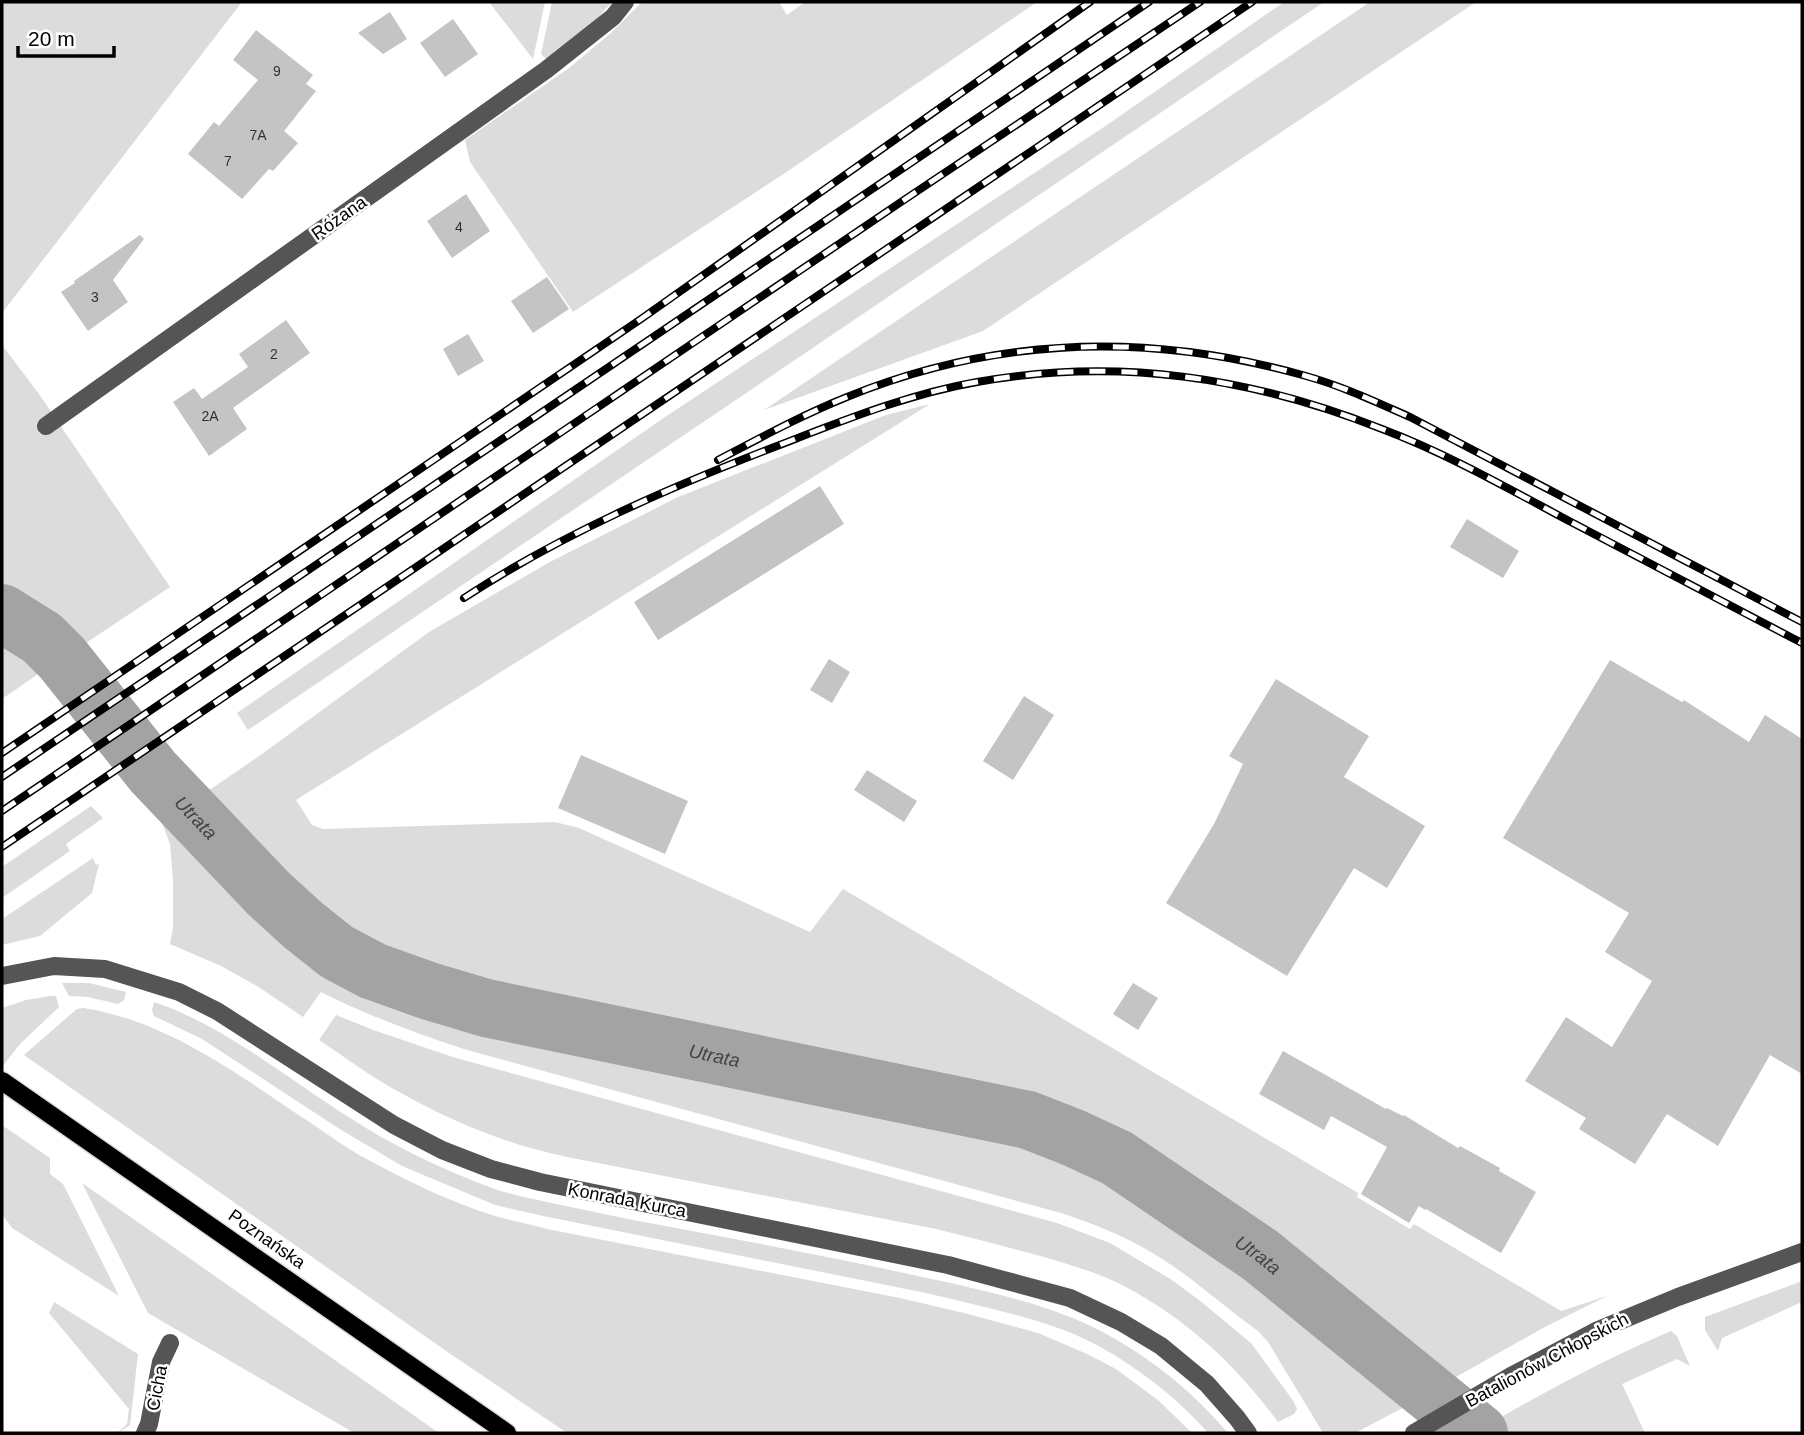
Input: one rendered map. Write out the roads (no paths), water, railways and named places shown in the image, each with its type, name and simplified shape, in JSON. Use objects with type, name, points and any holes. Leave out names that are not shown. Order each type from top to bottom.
[{"type":"main road","name":"Poznańska","points":[[2,1081],[507,1433]]},
{"type":"street","name":"Różana","points":[[46,426],[546,70],[613,17],[625,2]]},
{"type":"street","name":"Konrada Kurca","points":[[2,976],[54,966],[104,969],[179,992],[217,1011],[394,1125],[442,1150],[491,1169],[553,1185],[948,1265],[1070,1298],[1121,1322],[1161,1346],[1207,1384],[1248,1433]]},
{"type":"street","name":"Batalionów Chłopskich","points":[[1414,1433],[1511,1376],[1598,1330],[1678,1297],[1802,1252]]},
{"type":"street","name":"Cicha","points":[[145,1433],[161,1362],[170,1343]]},
{"type":"waterway","name":"Utrata","points":[[2,613],[42,638],[62,658],[153,772],[269,894],[337,952],[373,971],[486,1008],[1028,1120],[1074,1138],[1117,1158],[1260,1255],[1479,1433]]},
{"type":"railway","points":[[2,753],[641,319],[1090,2]]},
{"type":"railway","points":[[2,777],[1149,2]]},
{"type":"railway","points":[[2,811],[1200,2]]},
{"type":"railway","points":[[2,847],[1252,2]]},
{"type":"railway","points":[[718,460],[797,419],[847,397],[903,377],[960,362],[1017,352],[1075,347],[1132,347],[1190,352],[1306,376],[1346,389],[1410,417],[1802,622]]},
{"type":"railway","points":[[464,598],[539,553],[616,514],[736,462],[876,409],[977,382],[1081,371],[1132,372],[1183,377],[1283,396],[1407,439],[1478,472],[1802,643]]}]
